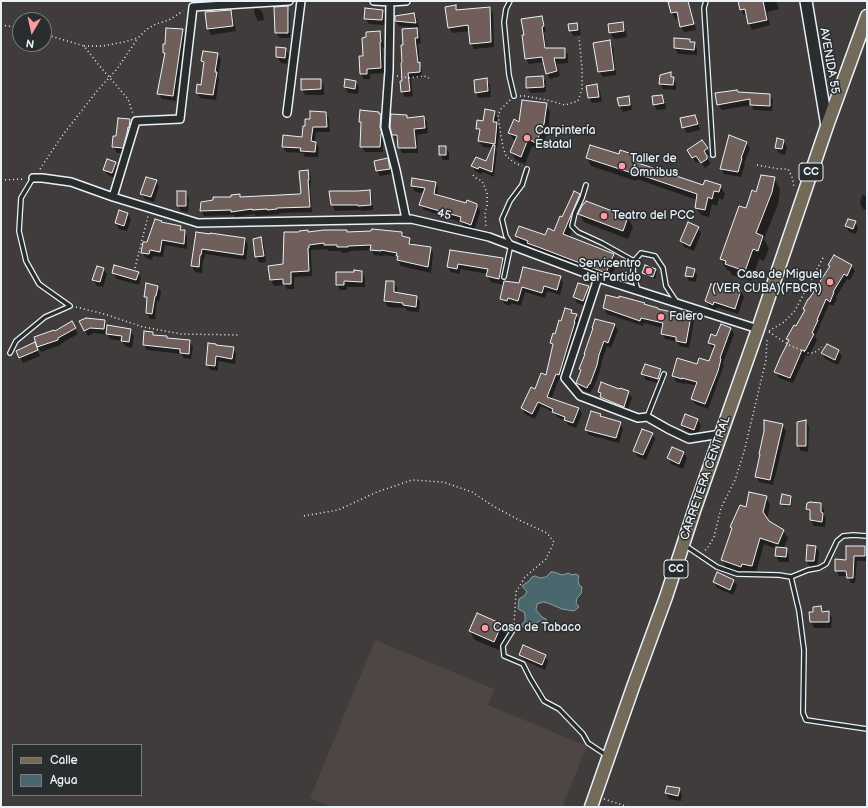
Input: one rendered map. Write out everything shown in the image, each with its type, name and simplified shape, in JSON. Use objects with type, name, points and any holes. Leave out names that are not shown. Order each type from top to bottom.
[{"type":"main road","name":"CC","points":[[758,329],[827,126],[867,16]]},
{"type":"main road","name":"CARRETERA CENTRAL","points":[[593,802],[666,598],[758,329]]},
{"type":"street","points":[[113,197],[136,121],[180,119],[193,8],[289,1]]},
{"type":"street","points":[[287,113],[300,1]]},
{"type":"street","points":[[374,1],[406,1]]},
{"type":"street","name":"AVENIDA 55","points":[[806,1],[827,126]]},
{"type":"street","points":[[390,2],[389,71],[385,127],[406,219]]},
{"type":"street","name":"45","points":[[34,178],[71,182],[113,197],[198,222],[411,219],[489,237],[598,278],[758,329]]},
{"type":"street","points":[[598,278],[565,378],[580,396],[638,418],[647,417],[689,440],[721,434]]},
{"type":"lane","points":[[510,1],[506,9],[504,22],[509,75],[514,96]]},
{"type":"lane","points":[[706,1],[704,8],[714,155]]},
{"type":"lane","points":[[504,277],[511,244],[506,236],[502,219],[510,201],[522,185],[527,169]]},
{"type":"lane","points":[[34,178],[21,198],[19,231],[26,260],[39,284],[70,306]]},
{"type":"lane","points":[[586,185],[575,213],[572,226],[578,232],[602,243],[634,261]]},
{"type":"lane","points":[[638,290],[633,270],[634,261],[641,253],[655,256],[663,268],[666,286],[677,303]]},
{"type":"lane","points":[[10,353],[16,341],[45,317],[70,306]]},
{"type":"lane","points":[[647,417],[664,374]]},
{"type":"lane","points":[[683,545],[717,567],[737,574],[779,575],[791,577],[808,570],[819,568],[826,564],[837,541],[843,536],[867,536]]},
{"type":"lane","points":[[791,577],[799,611],[804,650],[803,713],[806,720],[867,730]]},
{"type":"lane","points":[[513,630],[503,646],[504,656],[523,664],[544,701],[559,709],[584,734],[588,743],[608,757]]},
{"type":"path","points":[[1,180],[34,178],[62,136],[116,69],[138,38],[156,24],[169,20],[184,11],[193,8]]},
{"type":"path","points":[[1,25],[12,27]]},
{"type":"path","points":[[52,36],[84,46],[102,46],[138,38]]},
{"type":"path","points":[[527,169],[524,166],[515,163],[506,156],[503,148],[498,116],[501,109],[514,96],[525,96],[565,105],[578,101],[582,89],[582,68],[579,37]]},
{"type":"path","points":[[84,46],[128,99],[136,121]]},
{"type":"path","points":[[389,71],[398,76],[409,78],[424,76],[429,78]]},
{"type":"path","points":[[757,166],[788,169],[792,177],[794,187],[805,190]]},
{"type":"path","points":[[473,175],[482,181],[487,193],[485,218],[489,237]]},
{"type":"path","points":[[135,268],[151,208]]},
{"type":"path","points":[[822,347],[814,353],[808,353],[789,345],[768,331],[784,322],[794,312],[824,256]]},
{"type":"path","points":[[70,306],[104,314],[143,327],[181,334],[240,335]]},
{"type":"path","points":[[697,554],[708,549],[714,537],[721,508],[735,480],[744,452],[766,360],[767,338]]},
{"type":"path","points":[[304,516],[338,510],[376,492],[412,480],[443,482],[472,492],[518,520],[547,533],[554,542],[546,559],[525,577],[516,592],[513,630]]},
{"type":"path","points":[[593,802],[627,807]]},
{"type":"shaded area","points":[[375,640],[494,689],[488,705],[587,746],[562,807],[332,807],[310,798]]},
{"type":"water","points":[[551,572],[562,575],[569,573],[571,575],[576,574],[579,576],[579,585],[582,587],[581,594],[577,598],[576,603],[579,607],[574,611],[562,609],[543,602],[537,604],[536,610],[546,619],[547,622],[539,621],[530,628],[525,628],[521,625],[525,621],[524,612],[518,609],[519,599],[527,592],[522,586],[532,577],[546,577]]},
{"type":"building","points":[[688,1],[694,24],[680,27],[677,12],[671,13],[668,2]]},
{"type":"building","points":[[738,1],[763,1],[767,20],[748,24],[745,9],[740,10]]},
{"type":"building","points":[[456,5],[456,10],[490,7],[491,42],[470,44],[468,25],[448,28],[445,7]]},
{"type":"building","points":[[288,6],[288,33],[275,33],[274,7]]},
{"type":"building","points":[[365,8],[383,10],[382,20],[364,19]]},
{"type":"building","points":[[231,10],[233,26],[207,29],[205,12]]},
{"type":"building","points":[[414,13],[416,23],[395,21],[395,16]]},
{"type":"building","points":[[542,16],[545,48],[565,48],[565,58],[554,58],[557,71],[546,74],[542,57],[525,59],[522,35],[524,35],[521,19]]},
{"type":"building","points":[[623,22],[624,31],[609,33],[608,24]]},
{"type":"building","points":[[577,23],[578,30],[569,31],[568,24]]},
{"type":"building","points":[[166,28],[183,29],[173,96],[157,94],[165,53],[163,53],[163,44],[165,44]]},
{"type":"building","points":[[417,28],[418,38],[415,38],[418,63],[420,62],[420,72],[408,73],[410,91],[401,92],[401,45],[403,45],[402,29]]},
{"type":"building","points":[[380,31],[381,68],[367,69],[367,74],[360,74],[359,56],[363,56],[362,38],[366,37],[366,32]]},
{"type":"building","points":[[674,38],[690,39],[690,42],[695,42],[694,50],[674,48]]},
{"type":"building","points":[[610,40],[614,70],[598,72],[593,43]]},
{"type":"building","points":[[276,47],[286,48],[285,58],[276,57]]},
{"type":"building","points":[[203,51],[218,53],[215,72],[217,72],[213,95],[196,93],[197,84],[201,85],[204,62],[201,61]]},
{"type":"building","points":[[671,72],[671,77],[674,77],[673,85],[659,84],[660,75]]},
{"type":"building","points":[[543,76],[544,87],[526,88],[526,77]]},
{"type":"building","points":[[487,78],[488,91],[475,93],[474,80]]},
{"type":"building","points":[[301,79],[321,79],[321,89],[301,90]]},
{"type":"building","points":[[345,79],[356,81],[355,89],[344,87]]},
{"type":"building","points":[[597,84],[599,97],[588,98],[586,86]]},
{"type":"building","points":[[737,90],[738,92],[770,94],[770,106],[750,105],[750,99],[717,105],[715,93]]},
{"type":"building","points":[[662,95],[664,103],[653,105],[652,96]]},
{"type":"building","points":[[629,96],[630,105],[619,106],[617,98]]},
{"type":"building","points":[[522,100],[547,103],[544,124],[536,143],[528,139],[521,157],[510,152],[517,136],[508,133],[514,119],[519,122]]},
{"type":"building","points":[[485,109],[495,111],[493,122],[497,122],[495,144],[478,141],[480,129],[476,129],[477,120],[483,121]]},
{"type":"building","points":[[360,110],[379,112],[379,114],[381,114],[380,127],[382,134],[380,147],[360,147]]},
{"type":"building","points":[[310,111],[326,112],[327,127],[313,127],[311,141],[316,142],[315,152],[300,151],[301,148],[282,147],[283,135],[302,137],[305,119],[310,119]]},
{"type":"building","points":[[391,114],[407,115],[407,118],[424,116],[425,128],[414,129],[416,148],[398,148],[397,135],[392,135],[390,127]]},
{"type":"building","points":[[695,115],[698,124],[682,128],[680,118]]},
{"type":"building","points":[[118,118],[130,119],[123,148],[112,147],[113,136],[116,136]]},
{"type":"building","points":[[729,135],[747,142],[738,172],[720,169]]},
{"type":"building","points":[[777,138],[784,140],[782,149],[775,148]]},
{"type":"building","points":[[702,140],[708,148],[704,151],[707,159],[701,163],[696,156],[692,158],[687,150]]},
{"type":"building","points":[[493,145],[495,145],[492,172],[479,167],[478,169],[471,166],[476,157],[486,161]]},
{"type":"building","points":[[590,145],[619,154],[620,150],[638,156],[635,162],[703,185],[705,180],[721,185],[719,192],[714,191],[712,199],[708,197],[705,210],[695,208],[697,194],[586,158]]},
{"type":"building","points":[[439,146],[446,146],[446,155],[439,155]]},
{"type":"building","points":[[388,158],[390,169],[376,171],[374,161]]},
{"type":"building","points":[[107,159],[116,162],[112,173],[103,170]]},
{"type":"building","points":[[308,170],[310,207],[277,208],[267,210],[252,209],[231,212],[231,210],[200,211],[201,202],[213,200],[213,197],[231,197],[231,195],[240,194],[240,197],[300,194],[299,171]]},
{"type":"building","points":[[761,175],[775,177],[772,192],[756,233],[763,236],[758,251],[753,249],[745,271],[725,264],[726,261],[720,259],[739,206],[746,208],[752,190],[756,192]]},
{"type":"building","points":[[146,177],[157,180],[151,197],[140,194]]},
{"type":"building","points":[[412,178],[436,182],[434,194],[466,203],[467,200],[477,204],[471,225],[460,221],[461,217],[419,205],[425,188],[411,186]]},
{"type":"building","points":[[370,190],[371,205],[331,205],[329,191]]},
{"type":"building","points":[[177,191],[186,191],[186,206],[177,206]]},
{"type":"building","points":[[574,191],[580,194],[563,234],[614,254],[606,273],[527,243],[528,241],[515,236],[519,226],[545,235],[548,228],[554,231],[560,216],[562,217]]},
{"type":"building","name":"Teatro del PCC","points":[[586,201],[628,217],[623,231],[578,214]]},
{"type":"building","points":[[119,210],[128,213],[124,226],[115,223]]},
{"type":"building","points":[[155,219],[162,221],[161,222],[181,226],[180,230],[185,230],[184,244],[162,240],[160,252],[150,250],[149,254],[141,253],[143,242],[147,242]]},
{"type":"building","points":[[848,219],[856,221],[853,229],[845,226]]},
{"type":"building","points":[[688,222],[699,227],[690,246],[680,241]]},
{"type":"building","points":[[372,229],[402,232],[402,236],[410,238],[409,244],[431,247],[428,267],[397,260],[397,253],[381,250],[370,250],[371,245],[337,247],[337,245],[324,245],[324,243],[309,245],[309,271],[291,272],[291,284],[283,284],[283,279],[270,280],[268,266],[283,264],[284,232],[299,232],[308,230],[308,232],[347,230],[347,232],[371,231]]},
{"type":"building","points":[[196,232],[245,238],[243,255],[202,249],[199,267],[191,266]]},
{"type":"building","points":[[261,237],[264,256],[255,257],[253,239]]},
{"type":"building","points":[[450,250],[503,258],[499,279],[486,276],[488,269],[458,264],[457,269],[447,267]]},
{"type":"building","points":[[834,255],[852,265],[847,276],[844,274],[833,292],[830,302],[826,299],[812,333],[814,334],[805,351],[802,350],[790,378],[774,372],[789,340],[786,339],[794,325],[796,326],[805,310],[803,309],[808,299],[830,266],[828,265]]},
{"type":"building","points":[[114,265],[139,272],[136,280],[112,273]]},
{"type":"building","name":"Servicentro del Partido","points":[[645,265],[656,269],[653,277],[642,273]]},
{"type":"building","points":[[97,266],[104,268],[100,282],[92,280]]},
{"type":"building","points":[[523,267],[561,276],[557,290],[544,286],[542,293],[522,287],[518,301],[508,298],[507,301],[500,299],[504,281],[519,283]]},
{"type":"building","points":[[687,267],[695,269],[693,277],[685,276]]},
{"type":"building","points":[[354,270],[362,271],[362,282],[344,281],[344,285],[336,285],[336,272],[354,272]]},
{"type":"building","points":[[386,281],[394,281],[394,292],[417,296],[416,307],[403,305],[403,303],[384,301]]},
{"type":"building","points":[[146,283],[158,286],[152,314],[146,313],[147,297],[144,297]]},
{"type":"building","points":[[578,283],[589,286],[583,301],[573,297]]},
{"type":"building","points":[[711,284],[729,291],[730,287],[741,290],[735,309],[714,302],[713,305],[705,301]]},
{"type":"building","points":[[606,295],[619,298],[619,296],[645,303],[644,304],[658,309],[691,316],[686,343],[676,341],[676,337],[661,334],[663,323],[641,318],[640,321],[603,308]]},
{"type":"building","points":[[565,308],[572,310],[571,313],[577,314],[559,375],[556,374],[547,397],[579,408],[573,423],[564,420],[565,417],[552,412],[553,409],[538,402],[532,414],[521,408],[531,387],[535,389],[541,373],[546,375],[553,344],[550,343],[553,333],[555,334],[559,320],[561,321]]},
{"type":"building","points":[[86,318],[105,320],[104,329],[90,328],[84,331],[79,321]]},
{"type":"building","points":[[595,319],[615,324],[608,343],[604,341],[597,365],[587,388],[576,383]]},
{"type":"building","points":[[72,321],[76,328],[58,338],[58,340],[37,347],[34,337],[54,330],[55,331]]},
{"type":"building","points":[[721,324],[731,328],[720,358],[718,371],[705,404],[691,399],[697,382],[672,376],[677,358],[697,364],[699,358],[709,361],[715,345],[708,343],[711,334],[716,336]]},
{"type":"building","points":[[107,325],[131,329],[129,342],[121,341],[122,336],[106,334]]},
{"type":"building","points":[[144,331],[153,332],[153,335],[167,336],[167,338],[190,340],[189,354],[180,353],[180,349],[143,345]]},
{"type":"building","points":[[35,342],[38,350],[19,358],[16,351]]},
{"type":"building","points":[[208,343],[234,347],[232,359],[216,356],[215,366],[206,365]]},
{"type":"building","points":[[827,344],[839,350],[835,360],[821,353]]},
{"type":"building","points":[[645,364],[661,369],[658,379],[641,374]]},
{"type":"building","points":[[601,382],[629,391],[624,407],[600,397],[601,393],[598,392]]},
{"type":"building","points":[[591,411],[601,414],[600,416],[621,422],[616,438],[585,430]]},
{"type":"building","points":[[685,414],[698,419],[694,430],[681,425]]},
{"type":"building","points":[[764,420],[783,424],[770,480],[755,477],[764,431]]},
{"type":"building","points":[[806,420],[806,446],[797,446],[797,422]]},
{"type":"building","points":[[642,429],[653,433],[643,455],[633,451]]},
{"type":"building","points":[[672,447],[684,452],[679,464],[667,458]]},
{"type":"building","points":[[749,492],[767,496],[763,512],[769,521],[784,530],[778,544],[760,538],[752,566],[742,564],[741,567],[721,560],[732,528],[730,527],[740,505],[746,507]]},
{"type":"building","points":[[782,494],[791,496],[790,505],[780,504]]},
{"type":"building","points":[[807,503],[821,503],[821,512],[823,513],[822,522],[810,520],[810,510],[806,509]]},
{"type":"building","points":[[807,545],[816,546],[814,561],[806,561]]},
{"type":"building","points":[[846,546],[865,546],[865,556],[854,556],[853,578],[847,578],[846,571],[835,571],[835,559],[846,560]]},
{"type":"building","points":[[776,547],[787,548],[786,557],[775,556]]},
{"type":"building","points":[[717,572],[734,580],[730,590],[713,582]]},
{"type":"building","points":[[821,606],[822,612],[829,611],[829,622],[810,622],[809,612],[813,612],[813,607]]},
{"type":"building","name":"Casa de Tabaco","points":[[477,613],[502,624],[494,642],[469,631]]},
{"type":"building","points":[[523,645],[546,655],[542,665],[519,655]]},
{"type":"building","points":[[667,786],[680,788],[678,796],[665,793]]},
{"type":"place","name":"Carpintería Estatal","points":[[527,138]]},
{"type":"place","name":"Taller de Ómnibus","points":[[622,166]]},
{"type":"place","name":"Teatro del PCC","points":[[604,216]]},
{"type":"place","name":"Servicentro del Partido","points":[[649,271]]},
{"type":"place","name":"Casa de Miguel (VER CUBA)(FBCR)","points":[[830,282]]},
{"type":"place","name":"Falero","points":[[661,317]]},
{"type":"place","name":"Casa de Tabaco","points":[[485,628]]}]
